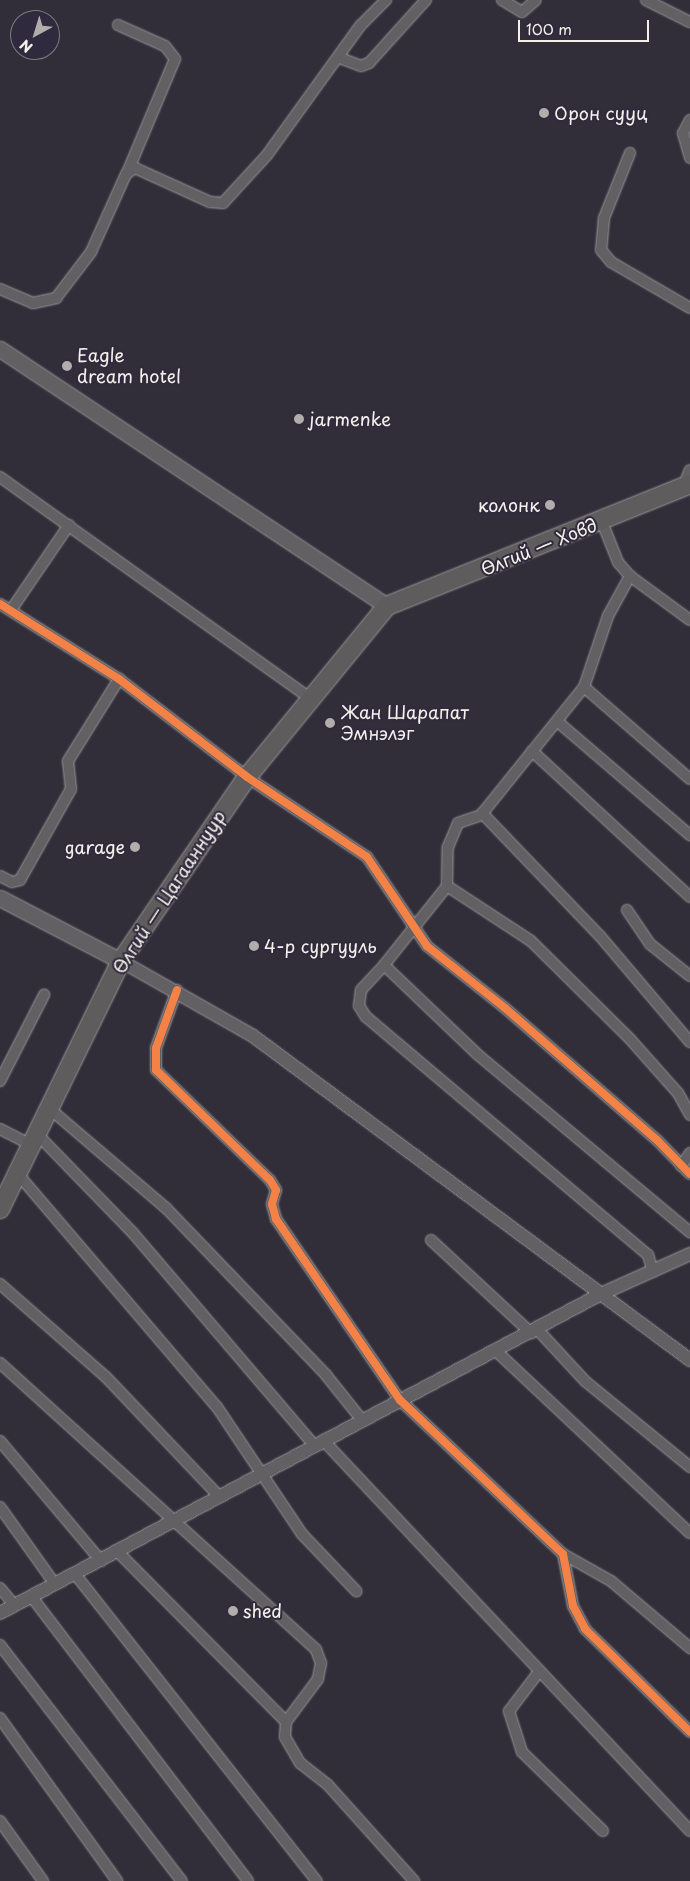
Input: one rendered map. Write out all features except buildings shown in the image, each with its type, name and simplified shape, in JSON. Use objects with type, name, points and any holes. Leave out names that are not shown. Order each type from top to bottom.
[{"type":"highway","name":"Өлгий — Ховд","points":[[387,606],[602,522],[688,483]]},
{"type":"highway","name":"Өлгий — Цагааннуур","points":[[0,1210],[121,961],[247,778],[387,606]]},
{"type":"main road","points":[[0,349],[387,606]]},
{"type":"main road","points":[[0,898],[121,961]]},
{"type":"street","points":[[126,174],[135,168],[145,169],[210,202],[223,203],[266,155],[340,58],[360,26],[386,0]]},
{"type":"street","points":[[340,58],[361,66],[369,62],[426,0]]},
{"type":"street","points":[[502,0],[522,12],[536,0]]},
{"type":"street","points":[[646,0],[690,22]]},
{"type":"street","points":[[0,289],[33,303],[56,298],[91,252],[126,174],[175,59],[165,46],[118,25]]},
{"type":"street","points":[[690,120],[683,133],[690,158]]},
{"type":"street","points":[[630,153],[604,218],[601,250],[611,262],[690,308]]},
{"type":"street","points":[[0,476],[311,699]]},
{"type":"street","points":[[602,522],[618,562],[630,576],[690,620]]},
{"type":"street","points":[[11,610],[69,525]]},
{"type":"street","points":[[630,576],[608,616],[584,687],[558,722],[482,813],[458,823],[448,847],[447,886],[361,990],[359,1006],[366,1017],[648,1255],[653,1272]]},
{"type":"street","points":[[0,604],[119,680],[247,778],[367,857],[395,893],[413,929],[657,1140],[690,1174]]},
{"type":"street","points":[[0,876],[12,882],[20,880],[71,789],[68,761],[119,680]]},
{"type":"street","points":[[584,687],[690,779]]},
{"type":"street","points":[[558,722],[690,835]]},
{"type":"street","points":[[532,751],[690,897]]},
{"type":"street","points":[[482,813],[600,936],[690,1042]]},
{"type":"street","points":[[447,886],[531,941],[630,1039],[678,1093],[690,1116]]},
{"type":"street","points":[[627,910],[650,944],[690,976]]},
{"type":"street","points":[[121,961],[177,990],[253,1036],[690,1360]]},
{"type":"street","points":[[384,964],[477,1054],[690,1232]]},
{"type":"street","points":[[177,990],[156,1048],[156,1070],[270,1180],[276,1190],[272,1204],[276,1220],[400,1400],[564,1554],[611,1581],[690,1648]]},
{"type":"street","points":[[0,1081],[44,995]]},
{"type":"street","points":[[50,1109],[166,1208],[326,1375],[362,1420]]},
{"type":"street","points":[[0,1130],[34,1140],[133,1233],[319,1443],[690,1831]]},
{"type":"street","points":[[681,1166],[690,1153]]},
{"type":"street","points":[[17,1173],[218,1407],[302,1534],[356,1591]]},
{"type":"street","points":[[431,1240],[534,1331],[586,1381],[690,1467]]},
{"type":"street","points":[[0,1613],[175,1522],[260,1473],[534,1331],[601,1294],[690,1254]]},
{"type":"street","points":[[0,1284],[106,1377],[219,1496]]},
{"type":"street","points":[[495,1350],[690,1533]]},
{"type":"street","points":[[0,1363],[316,1650],[321,1663],[318,1679],[286,1722],[285,1737],[300,1763],[328,1785],[414,1881]]},
{"type":"street","points":[[0,1441],[101,1561]]},
{"type":"street","points":[[0,1507],[55,1584]]},
{"type":"street","points":[[118,1552],[286,1722]]},
{"type":"street","points":[[564,1554],[574,1606],[585,1629],[690,1732]]},
{"type":"street","points":[[75,1574],[317,1881]]},
{"type":"street","points":[[0,1588],[14,1606]]},
{"type":"street","points":[[31,1596],[248,1881]]},
{"type":"street","points":[[0,1644],[182,1881]]},
{"type":"street","points":[[538,1673],[509,1711],[522,1752],[603,1831]]},
{"type":"street","points":[[0,1718],[117,1881]]},
{"type":"street","points":[[0,1821],[43,1881]]},
{"type":"cycle path","points":[[0,604],[119,679],[247,777],[367,857],[427,946],[505,1008],[657,1140],[690,1174]]},
{"type":"cycle path","points":[[177,990],[156,1048],[156,1070],[270,1180],[276,1190],[272,1204],[276,1219],[400,1400],[563,1554],[573,1606],[585,1629],[690,1732]]},
{"type":"place","name":"Орон сууц","points":[[544,113]]},
{"type":"place","name":"Eagle dream hotel","points":[[67,366]]},
{"type":"place","name":"jarmenke","points":[[299,419]]},
{"type":"place","name":"колонк","points":[[550,505]]},
{"type":"place","name":"Жан Шарапат Эмнэлэг","points":[[330,723]]},
{"type":"place","name":"garage","points":[[135,847]]},
{"type":"place","name":"4-р сургууль","points":[[254,946]]},
{"type":"place","name":"shed","points":[[233,1611]]}]
